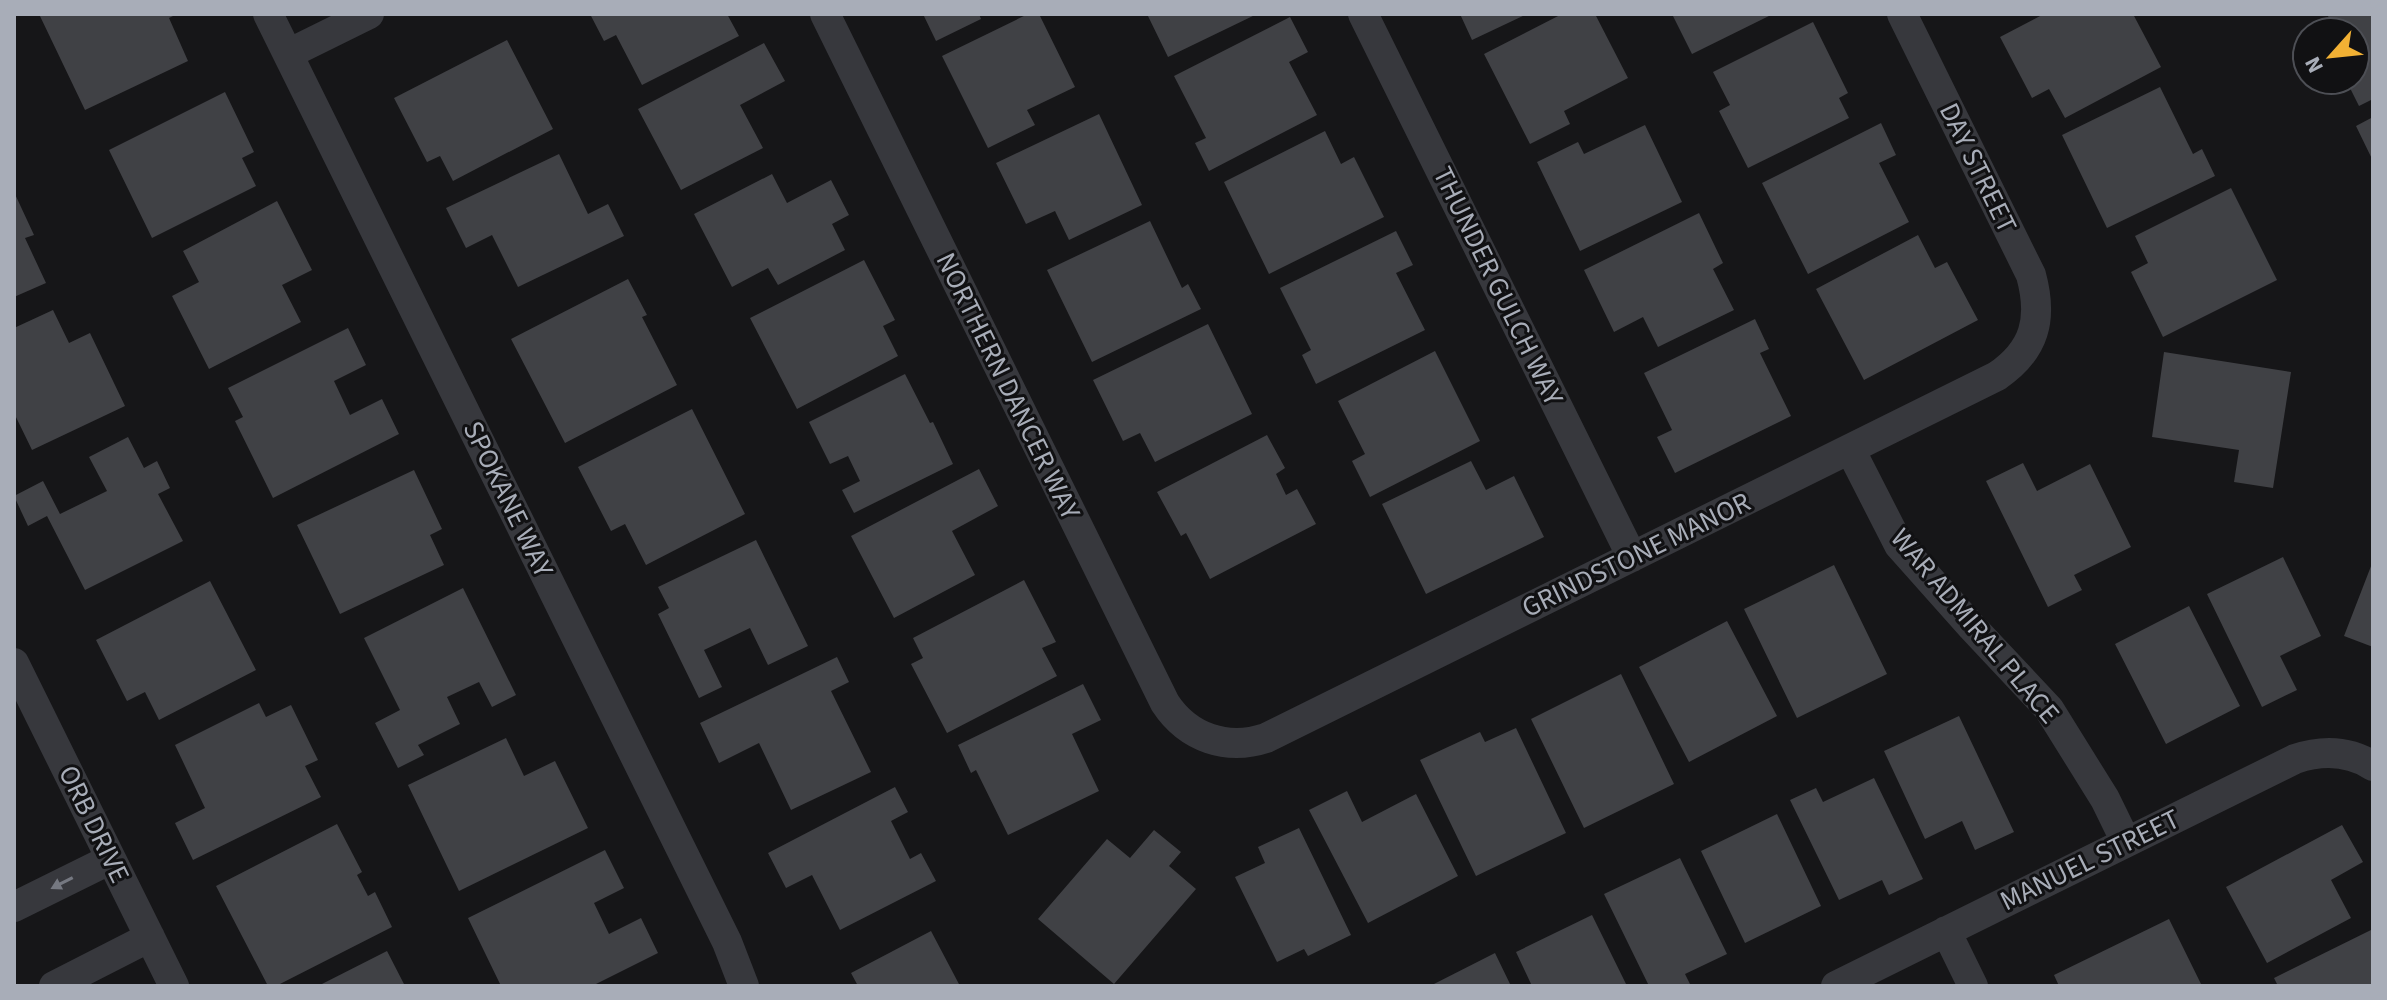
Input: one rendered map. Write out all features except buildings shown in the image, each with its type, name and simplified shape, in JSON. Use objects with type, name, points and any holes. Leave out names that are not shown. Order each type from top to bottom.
[{"type":"street","name":"SPOKANE WAY","points":[[268,14],[727,942],[738,984]]},
{"type":"street","points":[[288,54],[369,14]]},
{"type":"street","name":"NORTHERN DANCER WAY","points":[[825,14],[1165,703],[1185,726],[1212,740]]},
{"type":"street","name":"THUNDER GULCH WAY","points":[[1363,14],[1632,557]]},
{"type":"street","name":"DAY STREET","points":[[1902,14],[2031,275],[2037,295],[2035,326]]},
{"type":"street","name":"GRINDSTONE MANOR","points":[[1212,740],[1242,744],[1266,738],[1997,376],[2023,353],[2035,326]]},
{"type":"street","name":"WAR ADMIRAL PLACE","points":[[1850,449],[1899,545],[2049,709],[2105,799],[2126,842]]},
{"type":"street","name":"ORB DRIVE","points":[[14,663],[174,986]]},
{"type":"street","name":"MANUEL STREET","points":[[1836,986],[2295,759],[2319,753],[2361,760]]},
{"type":"street","points":[[14,907],[111,859]]},
{"type":"street","points":[[1946,931],[1973,986]]},
{"type":"street","points":[[54,986],[150,937]]}]
